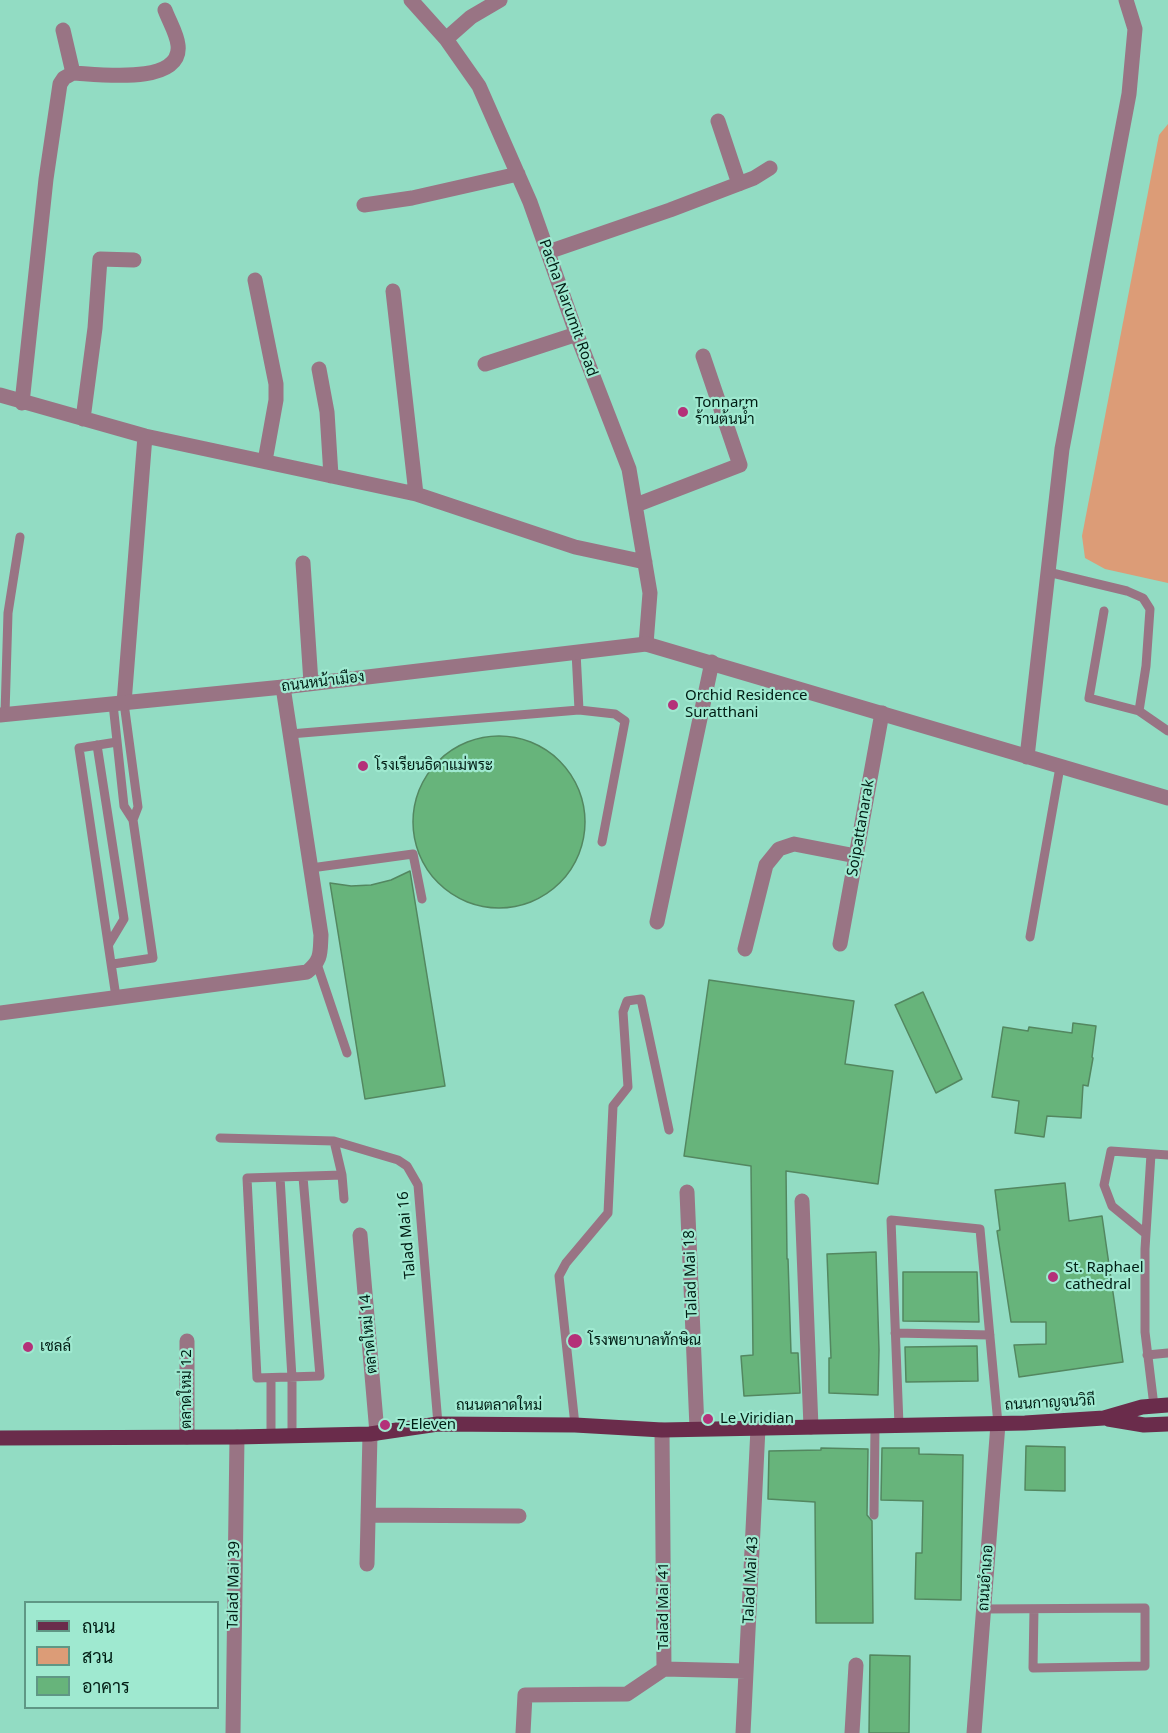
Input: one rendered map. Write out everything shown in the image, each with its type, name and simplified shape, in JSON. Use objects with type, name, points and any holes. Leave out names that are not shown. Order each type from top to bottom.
[{"type":"main road","name":"ถนนกาญจนวิถี","points":[[998,1424],[1104,1418],[1142,1407],[1161,1406]]},
{"type":"main road","name":"ถนนกาญจนวิถี","points":[[1104,1418],[1144,1425],[1168,1424]]},
{"type":"main road","name":"ถนนตลาดใหม่","points":[[0,1438],[271,1437],[373,1434],[438,1424],[575,1425],[662,1430],[998,1424]]},
{"type":"street","name":"Pacha Narumit Road","points":[[411,0],[446,39],[479,86],[530,202],[577,334],[629,469],[650,593],[646,644]]},
{"type":"street","points":[[446,39],[481,10],[500,0]]},
{"type":"street","points":[[1027,757],[1062,450],[1129,94],[1135,29],[1126,0]]},
{"type":"street","points":[[22,403],[46,179],[60,84],[64,78],[73,73],[130,75],[163,71],[178,52],[178,44],[165,10]]},
{"type":"street","points":[[63,30],[73,73]]},
{"type":"street","points":[[718,121],[739,184]]},
{"type":"street","points":[[548,252],[739,184],[770,168]]},
{"type":"street","points":[[364,205],[412,198],[518,174]]},
{"type":"street","points":[[83,419],[95,328],[100,260],[134,260]]},
{"type":"street","points":[[255,280],[276,384],[276,400],[265,461]]},
{"type":"street","points":[[393,291],[416,494]]},
{"type":"street","points":[[484,364],[577,334]]},
{"type":"street","points":[[636,505],[740,465],[703,356]]},
{"type":"street","points":[[319,369],[327,412],[331,476]]},
{"type":"street","points":[[0,395],[146,436],[416,494],[575,547],[645,562]]},
{"type":"street","points":[[118,703],[146,436]]},
{"type":"street","points":[[303,563],[311,683]]},
{"type":"street","points":[[646,644],[1168,798]]},
{"type":"street","name":"ถนนหน้าเมือง","points":[[3,715],[284,687],[646,644]]},
{"type":"street","points":[[657,922],[712,662]]},
{"type":"street","points":[[0,1013],[307,972],[317,964],[321,935],[284,687]]},
{"type":"street","name":"Soipattanarak","points":[[840,944],[882,713]]},
{"type":"street","points":[[745,949],[766,865],[779,849],[794,844],[856,856]]},
{"type":"street","name":"Talad Mai 18","points":[[687,1192],[697,1428]]},
{"type":"street","points":[[802,1201],[812,1427]]},
{"type":"street","name":"ตลาดใหม่ 14","points":[[360,1235],[373,1434],[367,1564]]},
{"type":"street","name":"ตลาดใหม่ 12","points":[[187,1341],[187,1437]]},
{"type":"street","name":"ถนนอำเภอ","points":[[974,1733],[998,1424]]},
{"type":"street","name":"Talad Mai 43","points":[[743,1733],[758,1428]]},
{"type":"street","name":"Talad Mai 41","points":[[523,1733],[525,1695],[627,1694],[664,1669],[662,1430]]},
{"type":"street","name":"Talad Mai 39","points":[[233,1733],[237,1437]]},
{"type":"street","points":[[368,1515],[519,1516]]},
{"type":"street","points":[[852,1733],[856,1665]]},
{"type":"street","points":[[664,1669],[746,1671]]},
{"type":"lane","points":[[3,715],[4,613],[20,537]]},
{"type":"lane","points":[[1048,572],[1127,591],[1143,598],[1150,609],[1140,711]]},
{"type":"lane","points":[[1104,611],[1089,698],[1140,711],[1168,731]]},
{"type":"lane","points":[[576,652],[579,710]]},
{"type":"lane","points":[[113,964],[153,958],[133,820],[124,806],[117,742],[118,703]]},
{"type":"lane","points":[[118,703],[138,807],[133,820]]},
{"type":"lane","points":[[290,734],[579,710],[615,714],[625,722],[602,842]]},
{"type":"lane","points":[[116,997],[113,964],[79,748],[117,742]]},
{"type":"lane","points":[[97,746],[124,919],[110,944]]},
{"type":"lane","points":[[1030,937],[1060,766]]},
{"type":"lane","points":[[311,868],[413,854],[422,899]]},
{"type":"lane","points":[[317,964],[347,1053]]},
{"type":"lane","points":[[575,1425],[559,1276],[566,1263],[608,1213],[613,1106],[628,1087],[623,1012],[627,1001],[641,999],[669,1130]]},
{"type":"lane","name":"Talad Mai 16","points":[[220,1138],[334,1140],[398,1160],[407,1166],[418,1185],[438,1424]]},
{"type":"lane","points":[[334,1140],[342,1175],[344,1199]]},
{"type":"lane","points":[[1146,1234],[1112,1206],[1104,1185],[1111,1151],[1168,1155]]},
{"type":"lane","points":[[1151,1154],[1146,1234],[1145,1332],[1147,1355],[1161,1406]]},
{"type":"lane","points":[[303,1177],[320,1376],[257,1378],[247,1178],[342,1175]]},
{"type":"lane","points":[[280,1177],[292,1378],[292,1436]]},
{"type":"lane","points":[[899,1425],[891,1220],[980,1229],[998,1424]]},
{"type":"lane","points":[[895,1333],[990,1335]]},
{"type":"lane","points":[[1147,1355],[1168,1353]]},
{"type":"lane","points":[[271,1379],[271,1437]]},
{"type":"lane","points":[[874,1515],[875,1426]]},
{"type":"lane","points":[[984,1609],[1145,1608],[1145,1666],[1033,1668],[1034,1609]]},
{"type":"green space","points":[[1168,124],[1168,583],[1105,569],[1085,558],[1082,536],[1159,135]]},
{"type":"building","points":[[499,736],[532,743],[560,761],[578,789],[585,822],[578,855],[560,883],[532,901],[499,908],[466,901],[438,883],[420,855],[413,822],[420,789],[438,761],[466,743]]},
{"type":"building","points":[[410,871],[445,1086],[365,1099],[330,883],[351,886],[371,885],[391,880]]},
{"type":"building","points":[[709,980],[854,1001],[845,1064],[893,1071],[878,1184],[786,1171],[791,1353],[798,1353],[800,1393],[744,1396],[741,1356],[753,1355],[751,1166],[684,1156]]},
{"type":"building","points":[[923,992],[962,1079],[936,1093],[895,1005]]},
{"type":"building","points":[[1073,1023],[1096,1026],[1088,1086],[1083,1085],[1081,1118],[1047,1116],[1044,1137],[1015,1133],[1019,1101],[992,1097],[1003,1027],[1028,1031],[1029,1027],[1072,1033]]},
{"type":"building","points":[[1065,1183],[1069,1221],[1102,1216],[1123,1362],[1019,1377],[1014,1345],[1046,1344],[1046,1322],[1011,1322],[997,1231],[1000,1230],[995,1190]]},
{"type":"building","points":[[876,1252],[878,1395],[829,1393],[829,1358],[831,1358],[827,1254]]},
{"type":"building","points":[[903,1272],[977,1272],[979,1322],[903,1321]]},
{"type":"building","points":[[977,1346],[978,1381],[906,1382],[905,1347]]},
{"type":"building","points":[[1026,1446],[1065,1447],[1065,1491],[1025,1490]]},
{"type":"building","points":[[821,1448],[868,1449],[867,1515],[872,1521],[873,1623],[816,1623],[815,1502],[768,1499],[769,1451],[821,1450]]},
{"type":"building","points":[[882,1448],[919,1448],[919,1454],[963,1455],[961,1600],[915,1599],[916,1553],[922,1553],[923,1501],[881,1500]]},
{"type":"building","points":[[870,1655],[910,1656],[909,1733],[869,1733]]},
{"type":"place","name":"Tonnarm ร้านต้นน้ำ","points":[[683,412]]},
{"type":"place","name":"Orchid Residence Suratthani","points":[[673,705]]},
{"type":"place","name":"โรงเรียนธิดาแม่พระ","points":[[363,766]]},
{"type":"place","name":"St. Raphael cathedral","points":[[1053,1277]]},
{"type":"place","name":"โรงพยาบาลทักษิณ","points":[[575,1341]]},
{"type":"place","name":"เชลล์","points":[[28,1347]]},
{"type":"place","name":"Le Viridian","points":[[708,1419]]},
{"type":"place","name":"7-Eleven","points":[[385,1425]]}]
